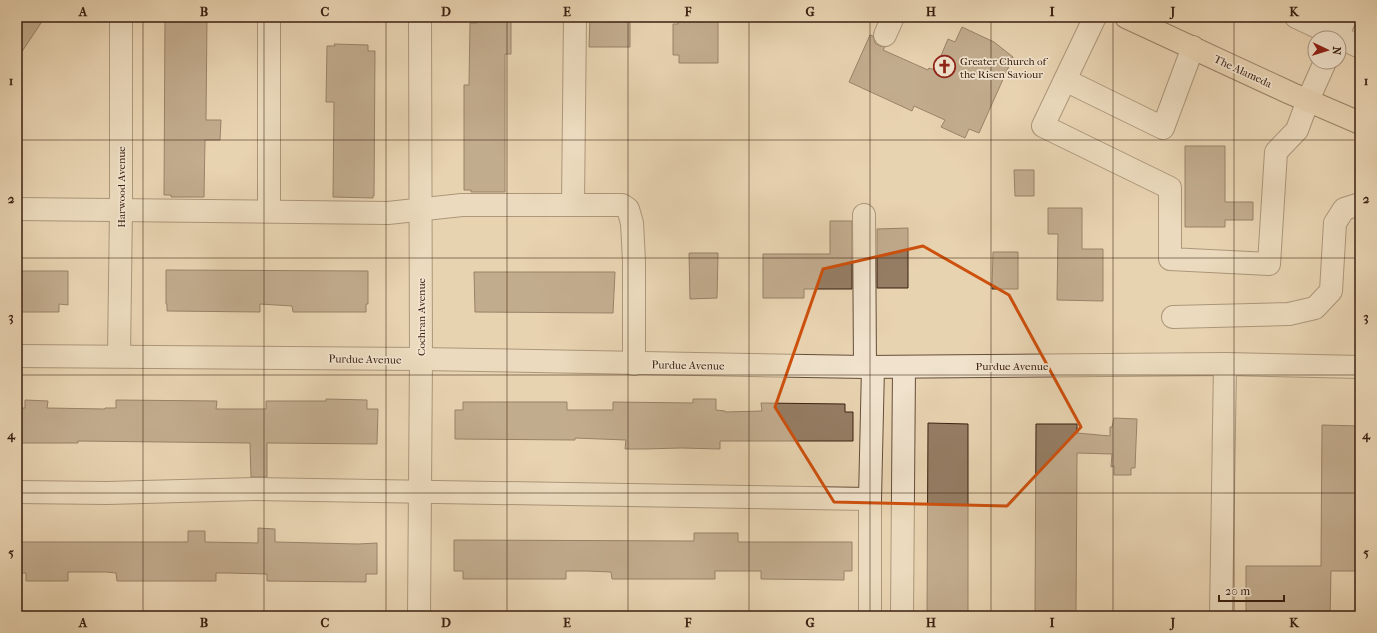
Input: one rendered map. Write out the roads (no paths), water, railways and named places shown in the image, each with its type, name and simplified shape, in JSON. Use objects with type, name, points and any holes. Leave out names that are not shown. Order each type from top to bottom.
[{"type":"main road","name":"The Alameda","points":[[1126,17],[1308,100],[1360,122]]},
{"type":"street","name":"Harwood Avenue","points":[[118,356],[121,210],[120,17]]},
{"type":"street","points":[[269,17],[269,211]]},
{"type":"street","name":"Cochran Avenue","points":[[419,616],[421,359],[420,17]]},
{"type":"street","points":[[573,204],[575,17]]},
{"type":"street","points":[[1095,17],[1043,126],[1170,188],[1170,259],[1269,264],[1276,152],[1297,130],[1321,70]]},
{"type":"street","points":[[1296,17],[1340,30]]},
{"type":"street","points":[[1347,36],[1360,47]]},
{"type":"street","points":[[1065,80],[1163,128],[1193,48]]},
{"type":"street","points":[[1173,317],[1289,314],[1315,308],[1331,291],[1335,223],[1344,209],[1360,204]]},
{"type":"street","points":[[17,210],[388,213],[462,205],[622,205],[628,209],[632,223],[634,261],[634,364]]},
{"type":"street","points":[[864,215],[869,367],[870,616]]},
{"type":"street","name":"Purdue Avenue","points":[[17,356],[421,359],[869,367],[1225,364],[1360,367]]},
{"type":"street","points":[[1221,616],[1225,364]]},
{"type":"street","points":[[902,616],[904,367]]},
{"type":"street","points":[[17,492],[107,493],[255,489],[870,499]]},
{"type":"place","name":"Greater Church of the Risen Saviour","points":[[945,67]]}]
